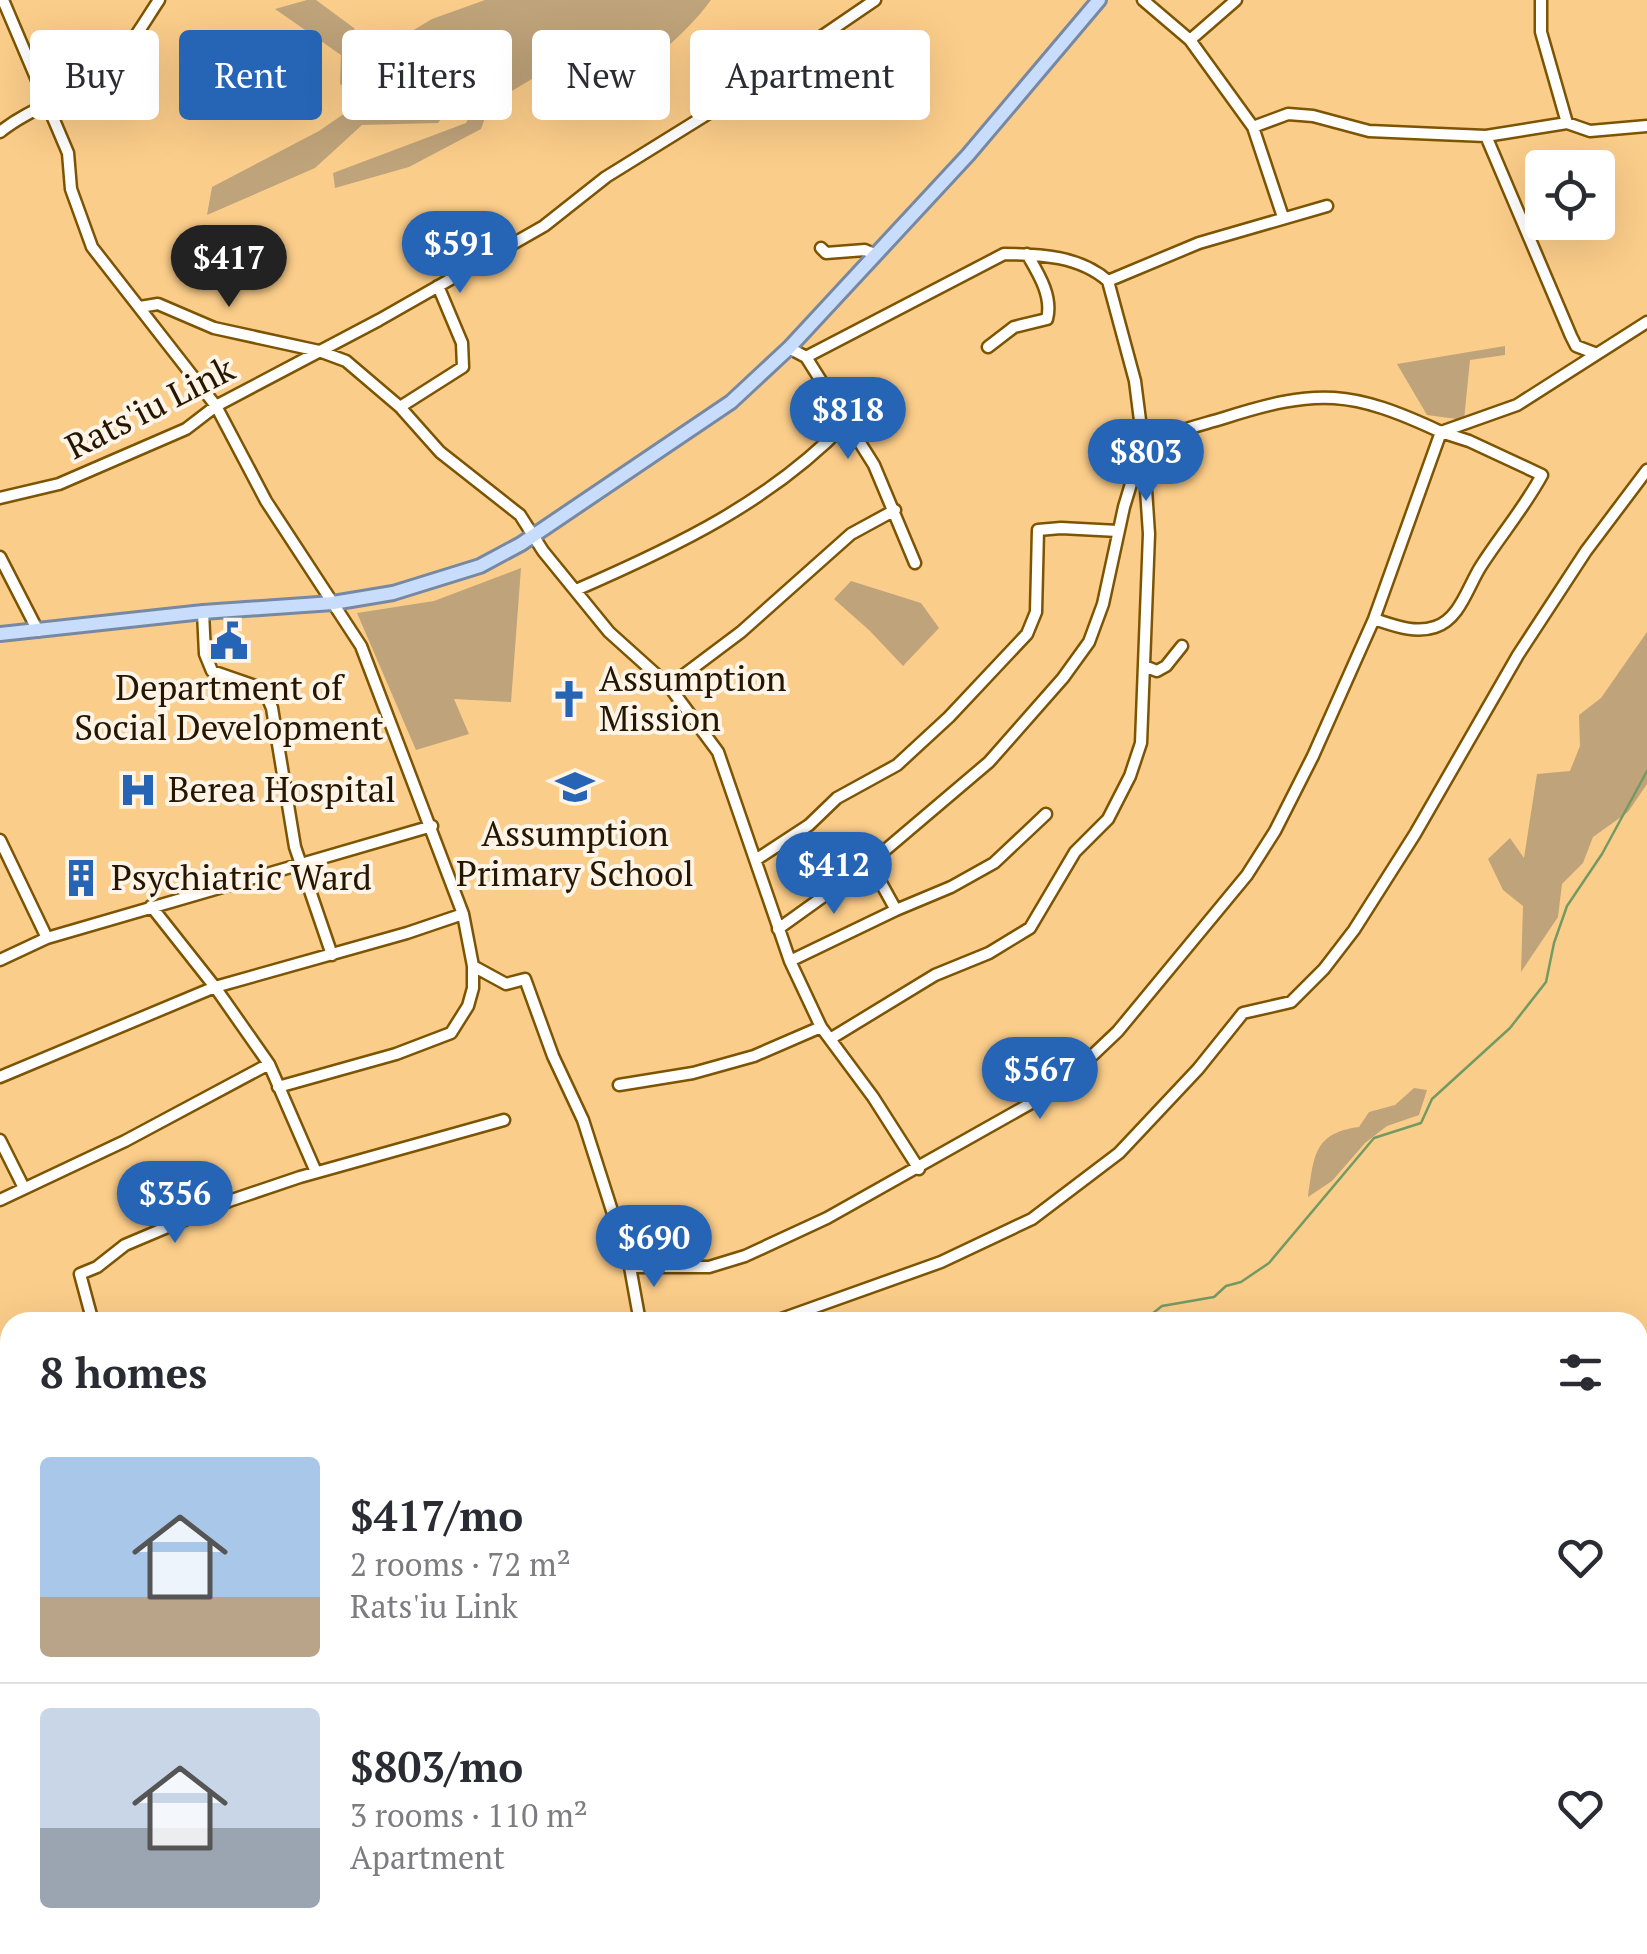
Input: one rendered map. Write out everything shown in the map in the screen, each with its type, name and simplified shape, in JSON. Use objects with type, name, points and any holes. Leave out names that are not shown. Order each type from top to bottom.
[{"type":"main road","points":[[0,634],[392,593],[462,573],[536,535],[731,402],[789,348],[968,156],[1099,0]]},
{"type":"street","points":[[4,0],[30,63]]},
{"type":"street","points":[[8,12],[15,0]]},
{"type":"street","points":[[140,30],[158,0]]},
{"type":"street","name":"Rats'iu Link","points":[[0,498],[59,484],[186,429],[216,406],[544,226],[606,177],[714,110],[875,0]]},
{"type":"street","points":[[1143,0],[1190,40],[1253,127],[1282,217]]},
{"type":"street","points":[[1190,40],[1236,0]]},
{"type":"street","points":[[1541,0],[1542,32],[1567,123]]},
{"type":"street","points":[[0,132],[30,111]]},
{"type":"street","points":[[1253,127],[1288,114],[1313,116],[1369,131],[1486,136],[1567,123],[1590,131],[1647,126]]},
{"type":"street","points":[[54,120],[68,153],[71,188],[92,247],[216,406],[266,501],[360,646],[432,826],[462,914],[474,988],[451,1034],[396,1054],[278,1087]]},
{"type":"street","points":[[1486,136],[1570,336],[1576,346],[1597,354]]},
{"type":"street","points":[[1108,281],[1171,253],[1327,206]]},
{"type":"street","points":[[820,248],[826,253],[865,250],[874,254]]},
{"type":"street","points":[[806,357],[1004,254],[1069,260],[1098,272],[1108,281],[1135,381],[1149,534],[1142,728],[1130,776],[1108,819],[1075,852],[1030,928],[990,953],[935,975],[830,1039]]},
{"type":"street","points":[[988,346],[1014,328],[1047,319],[1050,307],[1046,292],[1027,254]]},
{"type":"street","points":[[400,408],[463,367],[462,343],[438,286]]},
{"type":"street","points":[[140,307],[158,304],[214,328],[346,361],[400,408],[440,452],[520,516],[609,632],[669,686],[718,752],[778,929],[821,1027],[873,1096],[919,1168]]},
{"type":"street","points":[[1441,432],[1517,405],[1647,322]]},
{"type":"street","points":[[789,348],[806,357],[874,465],[915,563]]},
{"type":"street","points":[[1143,444],[1255,408],[1315,396],[1369,403],[1400,413],[1542,475],[1454,612],[1440,626],[1421,630],[1374,620]]},
{"type":"street","points":[[576,590],[688,541],[756,500],[846,423]]},
{"type":"street","points":[[630,1267],[708,1268],[744,1256],[854,1204],[1058,1088],[1118,1031],[1246,875],[1275,831],[1314,756],[1374,620],[1441,432]]},
{"type":"street","points":[[778,929],[870,863],[989,762],[1064,678],[1090,642],[1103,604],[1118,531],[1143,444]]},
{"type":"street","points":[[802,1312],[941,1262],[1032,1219],[1119,1153],[1198,1069],[1243,1013],[1291,1002],[1324,969],[1354,930],[1415,834],[1518,655],[1586,551],[1647,470]]},
{"type":"street","points":[[669,686],[741,632],[851,534],[895,510]]},
{"type":"street","points":[[757,859],[810,825],[838,798],[897,765],[949,717],[1027,634],[1036,612],[1038,530],[1118,531]]},
{"type":"street","points":[[0,558],[38,631]]},
{"type":"street","points":[[203,612],[205,654],[212,670],[264,689],[272,708],[295,848],[332,955]]},
{"type":"street","points":[[1144,666],[1157,672],[1182,646]]},
{"type":"street","points":[[790,960],[951,888],[994,863],[1046,814]]},
{"type":"street","points":[[0,960],[47,938],[432,826]]},
{"type":"street","points":[[0,840],[4,857],[47,938]]},
{"type":"street","points":[[870,863],[896,910]]},
{"type":"street","points":[[151,906],[215,986],[269,1064],[316,1172]]},
{"type":"street","points":[[0,1077],[215,986],[462,914]]},
{"type":"street","points":[[473,966],[506,984],[525,979],[583,1120],[630,1267],[638,1312]]},
{"type":"street","points":[[619,1085],[693,1073],[754,1056],[821,1027]]},
{"type":"street","points":[[0,1200],[124,1142],[269,1064]]},
{"type":"street","points":[[90,1312],[80,1274],[97,1267],[125,1245],[225,1203],[316,1172],[504,1120]]},
{"type":"street","points":[[0,1140],[24,1188]]},
{"type":"shaded area","points":[[316,0],[354,28],[342,30],[342,85],[341,55],[322,42],[322,30],[305,30],[275,9]]},
{"type":"shaded area","points":[[485,0],[711,0],[670,44],[670,30],[532,30],[532,79],[512,91],[512,30],[414,30],[432,19]]},
{"type":"shaded area","points":[[342,115],[342,120],[440,120],[362,125],[315,168],[207,215],[212,187]]},
{"type":"shaded area","points":[[484,120],[481,129],[409,167],[335,188],[333,173],[466,123]]},
{"type":"shaded area","points":[[1505,346],[1505,355],[1470,360],[1464,420],[1427,415],[1397,364]]},
{"type":"shaded area","points":[[521,568],[511,702],[454,699],[469,734],[416,750],[357,613],[434,601]]},
{"type":"shaded area","points":[[851,581],[921,603],[939,628],[903,666],[834,599]]},
{"type":"shaded area","points":[[1647,632],[1647,784],[1628,812],[1593,837],[1583,863],[1562,884],[1558,917],[1521,972],[1523,906],[1503,890],[1488,859],[1510,838],[1524,858],[1537,774],[1570,771],[1580,746],[1579,715],[1601,698]]},
{"type":"shaded area","points":[[1414,1088],[1427,1090],[1419,1115],[1387,1126],[1365,1143],[1332,1181],[1308,1197],[1315,1159],[1324,1141],[1359,1127],[1369,1112],[1395,1105]]},
{"type":"waterway","points":[[1154,1312],[1162,1306],[1214,1297],[1226,1286],[1241,1282],[1269,1263],[1374,1138],[1421,1123],[1432,1099],[1510,1028],[1546,982],[1567,906],[1602,854],[1647,771]]},
{"type":"place","name":"Department of Social Development","points":[[229,641]]},
{"type":"place","name":"Assumption Mission","points":[[569,699]]},
{"type":"place","name":"Assumption Primary School","points":[[575,787]]},
{"type":"place","name":"Berea Hospital","points":[[138,790]]},
{"type":"place","name":"Psychiatric Ward","points":[[81,878]]}]
